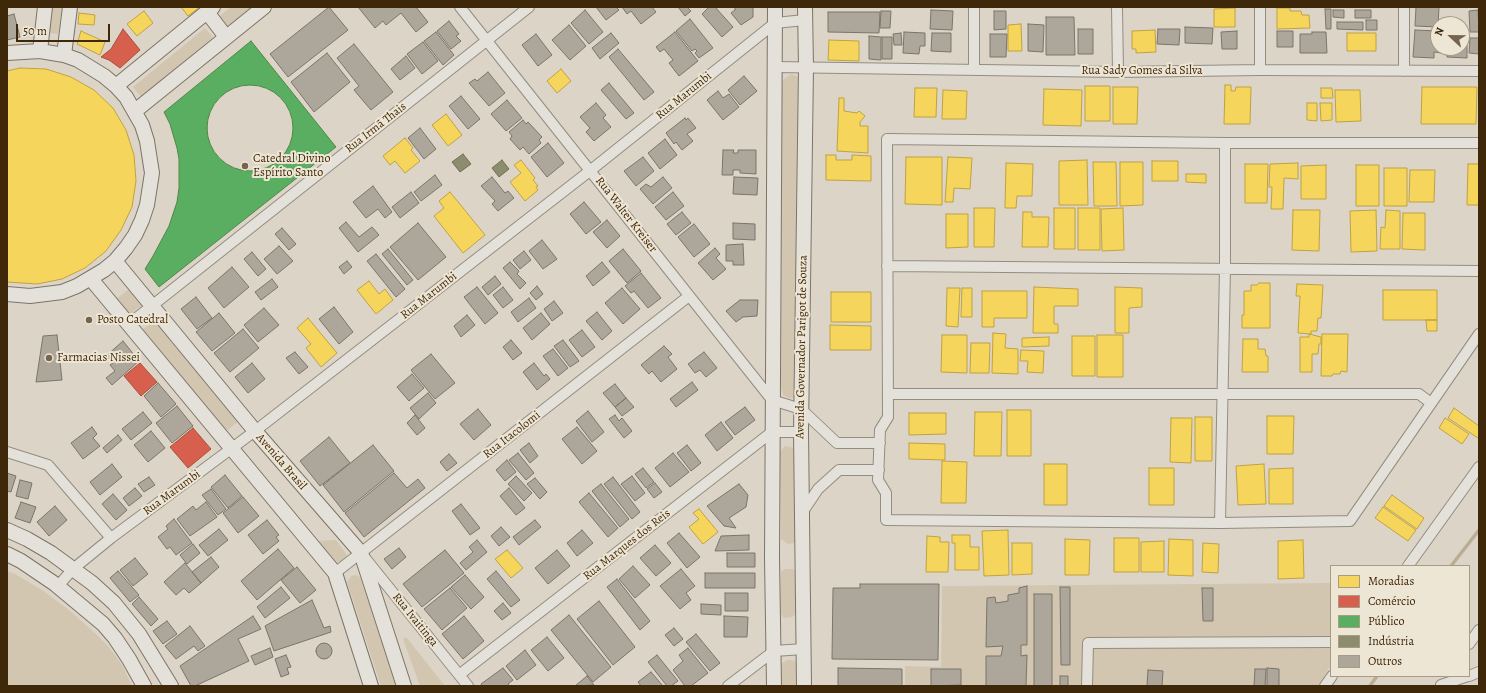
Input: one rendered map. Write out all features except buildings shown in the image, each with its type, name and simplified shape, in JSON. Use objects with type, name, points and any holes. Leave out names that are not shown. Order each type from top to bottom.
[{"type":"street","points":[[40,51],[45,7]]},
{"type":"street","points":[[64,55],[70,7]]},
{"type":"street","points":[[135,110],[264,7]]},
{"type":"street","name":"Rua Walter Kreiser","points":[[460,7],[591,170],[772,400]]},
{"type":"street","name":"Rua Irmã Thais","points":[[129,324],[529,7]]},
{"type":"street","points":[[774,686],[772,400],[775,7]]},
{"type":"street","points":[[974,7],[974,70]]},
{"type":"street","points":[[1117,7],[1118,72]]},
{"type":"street","points":[[1260,7],[1260,70]]},
{"type":"street","points":[[1404,7],[1404,72]]},
{"type":"street","points":[[116,86],[210,10],[226,37]]},
{"type":"street","points":[[775,23],[805,13]]},
{"type":"street","name":"Avenida Governador Parigot de Souza","points":[[804,686],[801,409],[806,68],[805,13]]},
{"type":"street","name":"Rua Marumbi","points":[[58,586],[73,569],[111,538],[255,431],[591,170],[775,23]]},
{"type":"street","points":[[7,53],[40,51],[64,55],[92,67],[116,86],[135,110],[142,125],[148,146],[152,173],[147,205],[135,235],[115,261],[91,279],[62,292],[30,296],[7,294]]},
{"type":"street","name":"Rua Sady Gomes da Silva","points":[[775,67],[1118,72],[1260,70],[1479,72]]},
{"type":"street","points":[[1479,143],[1225,143],[887,139],[888,416],[880,430],[878,480],[886,493],[886,520],[1220,523],[1350,521],[1479,334]]},
{"type":"street","points":[[1220,523],[1225,268],[1225,143]]},
{"type":"street","name":"Avenida Brasil","points":[[115,261],[255,431],[361,553],[404,686]]},
{"type":"street","points":[[887,266],[1479,271]]},
{"type":"street","points":[[91,279],[334,573],[371,686]]},
{"type":"street","name":"Rua Itacolomi","points":[[334,573],[689,296]]},
{"type":"street","points":[[888,394],[1419,394],[1432,403]]},
{"type":"street","points":[[772,400],[801,409],[837,443],[880,443]]},
{"type":"street","points":[[772,432],[801,432]]},
{"type":"street","name":"Rua Marques dos Reis","points":[[459,674],[772,432]]},
{"type":"street","points":[[7,452],[48,465],[111,538]]},
{"type":"street","points":[[1409,565],[1479,467]]},
{"type":"street","points":[[802,513],[818,489],[839,470],[879,470]]},
{"type":"street","points":[[7,530],[27,539],[51,553],[114,603],[139,634],[171,686]]},
{"type":"street","name":"Rua Ivaitinga","points":[[361,553],[468,686]]},
{"type":"street","points":[[7,554],[21,561],[58,586],[103,624],[115,638],[144,686]]},
{"type":"street","points":[[1470,643],[1479,630]]},
{"type":"street","points":[[1087,686],[1088,643],[1330,642]]},
{"type":"street","points":[[728,686],[774,651],[804,649]]},
{"type":"street","points":[[1325,686],[1331,677]]},
{"type":"street","points":[[1440,686],[1446,677]]},
{"type":"street","points":[[1440,686],[1465,677]]},
{"type":"shaded area","points":[[51,7],[62,7],[58,34],[48,33]]},
{"type":"shaded area","points":[[231,7],[252,7],[225,28],[217,18]]},
{"type":"shaded area","points":[[205,28],[213,37],[141,97],[133,87]]},
{"type":"shaded area","points":[[791,74],[798,77],[799,82],[797,393],[793,398],[789,398],[783,395],[781,388],[782,85],[783,80]]},
{"type":"shaded area","points":[[129,289],[142,305],[129,315],[116,299]]},
{"type":"shaded area","points":[[155,320],[238,422],[226,431],[143,329]]},
{"type":"shaded area","points":[[785,446],[796,450],[797,538],[794,543],[788,544],[781,539],[780,452]]},
{"type":"shaded area","points":[[336,540],[347,555],[344,562],[340,563],[333,560],[318,541]]},
{"type":"shaded area","points":[[793,569],[797,572],[797,613],[792,617],[784,618],[780,613],[781,571]]},
{"type":"shaded area","points":[[7,571],[42,590],[69,610],[96,634],[109,647],[122,665],[132,686],[7,686]]},
{"type":"shaded area","points":[[356,575],[360,577],[396,686],[381,686],[347,582],[351,576]]},
{"type":"shaded area","points":[[1330,583],[1330,667],[1318,686],[905,686],[905,666],[941,667],[942,586]]},
{"type":"shaded area","points":[[407,638],[445,686],[420,686],[403,639]]},
{"type":"shaded area","points":[[787,660],[796,662],[798,667],[798,686],[781,686],[781,664]]},
{"type":"waterway","points":[[1452,565],[1479,530]]},
{"type":"waterway","points":[[1370,686],[1376,677]]},
{"type":"place","name":"Catedral Divino Espírito Santo","points":[[245,166]]},
{"type":"place","name":"Posto Catedral","points":[[89,320]]},
{"type":"place","name":"Farmacias Nissei","points":[[49,358]]}]
